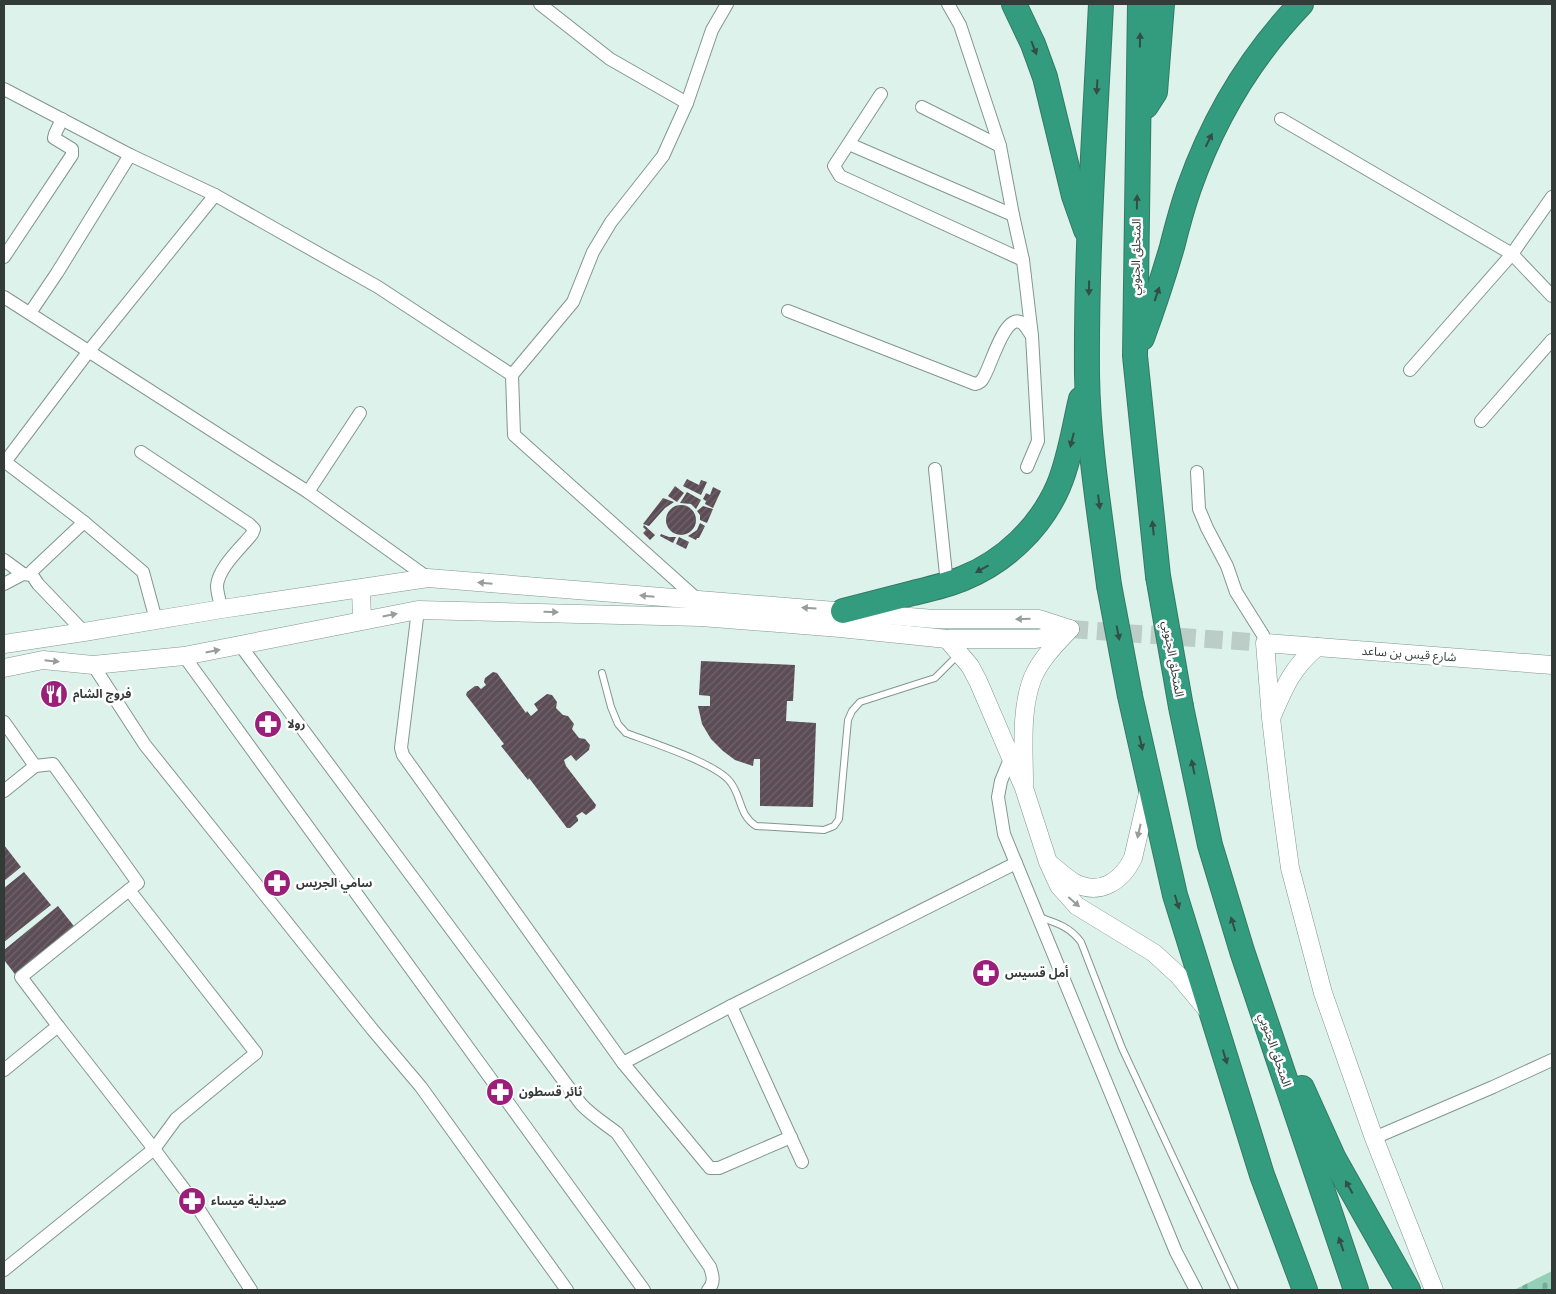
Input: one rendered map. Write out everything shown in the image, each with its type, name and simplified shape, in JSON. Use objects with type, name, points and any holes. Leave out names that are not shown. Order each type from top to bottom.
[{"type":"highway","points":[[1014,4],[1033,44],[1045,77],[1074,196],[1090,239]]},
{"type":"highway","points":[[1101,4],[1090,239],[1087,375],[1091,440],[1109,585],[1130,696],[1175,895],[1262,1175],[1305,1290]]},
{"type":"highway","name":"المتحلق الجنوبي","points":[[1140,4],[1135,356],[1158,576],[1181,707],[1210,845],[1242,951],[1356,1290]]},
{"type":"highway","points":[[1139,111],[1149,103],[1155,92],[1162,4]]},
{"type":"highway","points":[[1135,356],[1161,283],[1186,196],[1208,141],[1224,109],[1252,64],[1284,21],[1301,4]]},
{"type":"highway","points":[[843,611],[965,578],[997,560],[1025,536],[1042,514],[1057,488],[1064,470],[1087,375]]},
{"type":"highway","points":[[1242,951],[1334,1159],[1408,1290]]},
{"type":"highway","points":[[1262,1175],[1290,1290]]},
{"type":"main road","points":[[4,644],[428,578],[952,620],[1039,619],[1070,629]]},
{"type":"main road","points":[[361,589],[362,620]]},
{"type":"main road","points":[[4,668],[43,660],[93,665],[184,656],[418,610],[701,617],[947,639],[1036,639],[1053,636],[1070,629]]},
{"type":"main road","points":[[1024,788],[1025,711],[1028,691],[1042,662],[1070,629]]},
{"type":"main road","points":[[947,639],[960,653],[974,674],[1024,788],[1048,862],[1059,886],[1077,906],[1154,953],[1178,974],[1213,1016]]},
{"type":"main road","points":[[1265,643],[1271,718],[1290,868],[1323,993],[1374,1138],[1434,1290]]},
{"type":"main road","name":"شارع قيس بن ساعد","points":[[1265,643],[1552,665]]},
{"type":"main road","points":[[1271,718],[1293,672],[1317,647]]},
{"type":"main road","points":[[1048,862],[1068,878],[1094,888],[1114,882],[1122,876],[1133,858],[1150,784]]},
{"type":"street","points":[[540,4],[610,59],[687,103]]},
{"type":"street","points":[[698,600],[514,435],[512,375],[573,302],[593,252],[611,222],[663,156],[687,103],[712,30],[727,4]]},
{"type":"street","points":[[948,4],[960,26],[1000,146],[1023,260],[1032,336],[1038,441],[1027,467]]},
{"type":"street","points":[[4,89],[130,155],[215,195],[378,287],[512,375]]},
{"type":"street","points":[[881,94],[834,166],[840,176],[1023,260]]},
{"type":"street","points":[[922,107],[1000,146]]},
{"type":"street","points":[[1281,119],[1512,254],[1552,296]]},
{"type":"street","points":[[4,256],[72,155],[72,149],[54,138],[62,120]]},
{"type":"street","points":[[849,144],[1013,215]]},
{"type":"street","points":[[30,313],[130,155]]},
{"type":"street","points":[[156,620],[143,572],[84,522],[4,462],[89,351],[215,195]]},
{"type":"street","points":[[1410,370],[1512,254],[1552,197]]},
{"type":"street","points":[[4,297],[308,492],[428,578]]},
{"type":"street","points":[[788,311],[975,384],[982,380],[1002,336],[1012,322],[1019,321],[1024,324],[1032,336]]},
{"type":"street","points":[[1481,421],[1552,340]]},
{"type":"street","points":[[308,492],[360,413]]},
{"type":"street","points":[[141,452],[254,529],[221,572],[217,588],[222,609]]},
{"type":"street","points":[[935,469],[947,584]]},
{"type":"street","points":[[1197,472],[1199,509],[1227,566],[1236,592],[1263,635],[1265,643]]},
{"type":"street","points":[[4,584],[32,571],[84,522]]},
{"type":"street","points":[[4,560],[27,574],[84,632]]},
{"type":"street","points":[[418,610],[401,748],[403,755],[623,1063],[710,1168],[719,1168],[791,1137]]},
{"type":"street","points":[[240,645],[581,1104],[591,1114],[617,1133],[710,1267],[713,1280],[712,1286],[708,1290]]},
{"type":"street","points":[[184,656],[644,1290]]},
{"type":"street","points":[[93,665],[145,745],[372,1029],[421,1087],[567,1290]]},
{"type":"street","points":[[4,722],[35,766]]},
{"type":"street","points":[[1010,759],[1001,781],[998,797],[1004,834],[1176,1252],[1196,1290]]},
{"type":"street","points":[[4,791],[35,766],[53,764],[138,883],[20,977],[154,1148],[196,1205],[250,1290]]},
{"type":"street","points":[[623,1063],[731,1006],[1016,863]]},
{"type":"street","points":[[4,1270],[154,1148],[176,1119],[256,1053],[129,890]]},
{"type":"street","points":[[731,1006],[802,1162]]},
{"type":"street","points":[[4,1070],[58,1026]]},
{"type":"street","points":[[1374,1138],[1552,1060]]},
{"type":"lane","points":[[602,674],[611,707],[618,724],[626,733],[706,764],[723,775],[732,783],[745,816],[750,822],[756,826],[824,830],[834,826],[839,819],[848,720],[852,711],[860,702],[935,678],[960,653]]},
{"type":"lane","points":[[1038,917],[1070,929],[1081,942],[1125,1056],[1235,1290]]},
{"type":"green space","points":[[1552,1271],[1552,1290],[1514,1290]]},
{"type":"building","points":[[687,479],[699,485],[701,480],[707,482],[701,495],[683,486]]},
{"type":"building","points":[[675,486],[684,493],[677,502],[668,496]]},
{"type":"building","points":[[713,487],[721,491],[713,508],[705,504],[706,501],[703,499],[706,493],[710,495]]},
{"type":"building","points":[[687,492],[701,500],[696,509],[691,504],[680,503]]},
{"type":"building","points":[[663,498],[674,502],[665,508],[649,526],[643,524]]},
{"type":"building","points":[[681,505],[692,509],[696,520],[692,531],[681,535],[670,531],[666,520],[670,509]]},
{"type":"building","points":[[703,506],[713,509],[707,523],[700,520],[700,515],[697,511]]},
{"type":"building","points":[[700,523],[705,526],[699,538],[696,540],[688,536],[697,530]]},
{"type":"building","points":[[644,525],[655,535],[650,540],[643,533],[646,530],[643,527]]},
{"type":"building","points":[[661,534],[676,537],[673,543],[660,536]]},
{"type":"building","points":[[679,537],[689,542],[686,549],[676,544]]},
{"type":"building","points":[[701,661],[795,665],[793,701],[787,701],[786,721],[816,723],[813,807],[760,806],[760,759],[754,759],[753,766],[735,760],[711,739],[702,724],[698,706],[710,706],[710,696],[699,695]]},
{"type":"building","points":[[493,672],[497,673],[526,713],[527,711],[531,716],[538,710],[534,704],[547,694],[552,695],[557,702],[556,708],[563,715],[568,716],[574,724],[572,729],[579,738],[585,739],[590,745],[589,750],[576,761],[571,755],[564,760],[566,766],[596,805],[586,815],[582,812],[576,816],[578,821],[570,828],[567,828],[529,778],[528,780],[501,746],[504,744],[466,695],[475,686],[481,689],[486,685],[484,682],[485,678]]},
{"type":"building","points":[[4,845],[21,867],[4,881]]},
{"type":"building","points":[[24,872],[51,905],[4,942],[4,888]]},
{"type":"building","points":[[58,906],[77,930],[18,978],[4,960],[4,950]]},
{"type":"tunnel","points":[[1070,629],[1265,643]]},
{"type":"place","name":"فروج الشام","points":[[54,694]]},
{"type":"place","name":"رولا","points":[[268,724]]},
{"type":"place","name":"سامي الجريس","points":[[277,883]]},
{"type":"place","name":"أمل قسيس","points":[[986,973]]},
{"type":"place","name":"ثائر قسطون","points":[[500,1092]]},
{"type":"place","name":"صيدلية ميساء","points":[[192,1201]]}]
